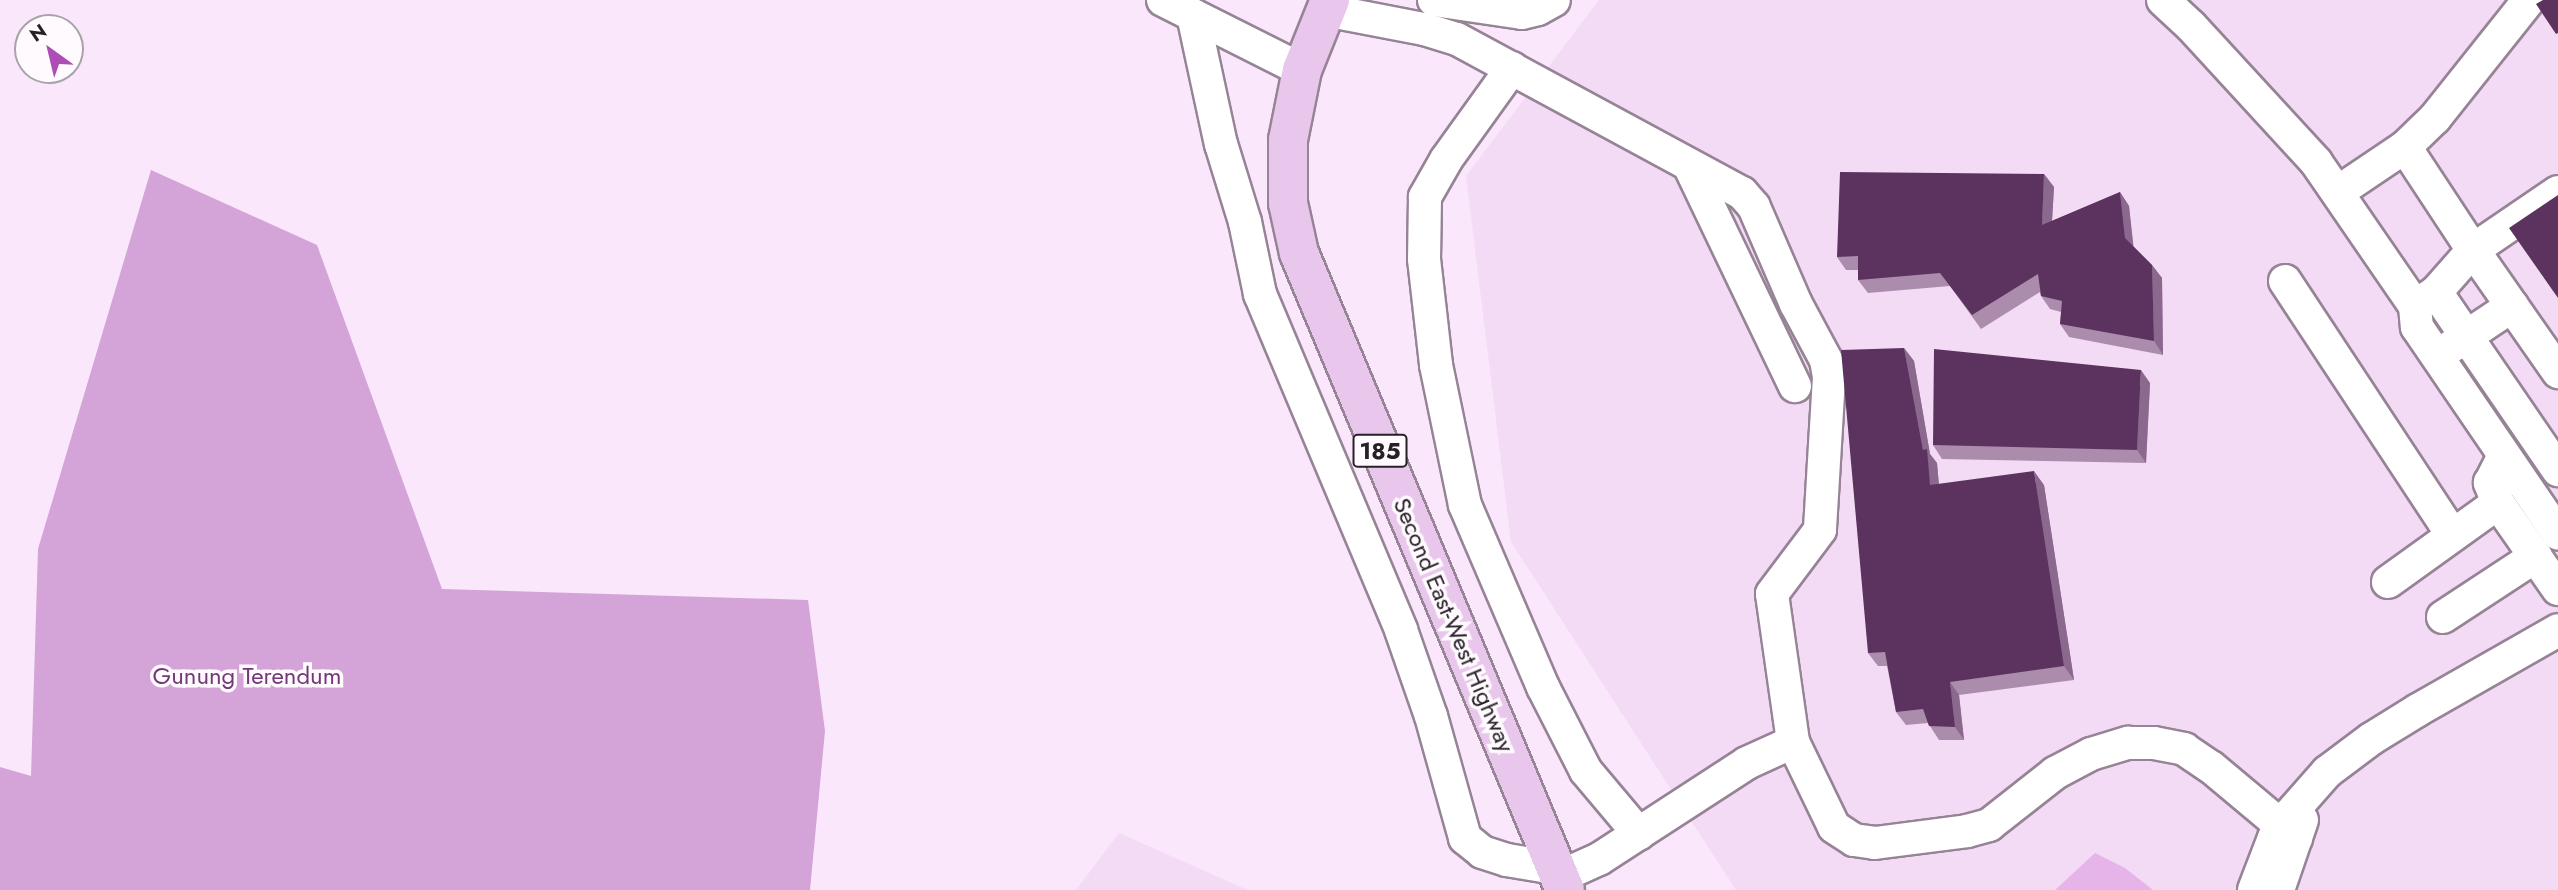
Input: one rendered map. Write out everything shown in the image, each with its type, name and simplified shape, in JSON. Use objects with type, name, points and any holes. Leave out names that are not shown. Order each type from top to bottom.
[{"type":"main road","name":"Second East-West Highway","points":[[1328,5],[1302,70],[1287,152],[1286,177],[1293,231],[1310,283],[1560,878]]},
{"type":"street","points":[[1163,0],[1302,70]]},
{"type":"street","points":[[1434,0],[1522,13],[1538,9],[1554,0]]},
{"type":"street","points":[[2163,0],[2191,26],[2316,162],[2426,299],[2467,336],[2558,470]]},
{"type":"street","points":[[2338,192],[2404,147],[2435,118],[2529,0]]},
{"type":"street","points":[[1328,5],[1401,12],[1512,68],[1742,193],[1754,207],[1796,304],[1826,360],[1829,377],[1820,530],[1772,594],[1793,742],[1834,827],[1854,840],[1875,843],[1967,831],[1989,825],[2055,773],[2091,754],[2128,743],[2154,743],[2183,749],[2289,832]]},
{"type":"street","points":[[1193,15],[1220,144],[1248,239],[1260,294],[1401,629],[1431,716],[1465,838],[1482,852],[1560,878],[1599,859],[1708,786],[1793,742]]},
{"type":"street","points":[[1512,68],[1446,160],[1424,197],[1424,259],[1436,365],[1465,505],[1537,674],[1586,771],[1639,834]]},
{"type":"street","points":[[2404,147],[2558,372]]},
{"type":"street","points":[[1690,167],[1795,386]]},
{"type":"street","points":[[2558,192],[2473,250],[2426,299],[2417,327],[2558,534]]},
{"type":"street","points":[[1248,239],[1293,231]]},
{"type":"street","points":[[2285,281],[2452,534]]},
{"type":"street","points":[[2437,357],[2512,306]]},
{"type":"street","points":[[2504,456],[2490,483],[2498,503],[2558,589]]},
{"type":"street","points":[[2388,582],[2498,503]]},
{"type":"street","points":[[2443,617],[2536,556]]},
{"type":"street","points":[[2254,890],[2263,863],[2289,832],[2312,788],[2371,738],[2558,630]]},
{"type":"street","points":[[2278,890],[2289,832]]},
{"type":"shaded area","points":[[1599,0],[2558,0],[2558,890],[1736,890],[1511,542],[1466,176]]},
{"type":"shaded area","points":[[1119,833],[1248,890],[1076,890]]},
{"type":"shaded area","points":[[2095,853],[2125,868],[2153,890],[2055,890]]},
{"type":"green space","name":"Gunung Terendum","points":[[151,170],[317,245],[442,589],[808,600],[825,731],[810,890],[0,890],[0,767],[31,776],[38,549]]},
{"type":"building","points":[[2543,0],[2558,0],[2556,34],[2536,4]]},
{"type":"building","points":[[1840,172],[2044,174],[2042,225],[2120,192],[2125,238],[2152,265],[2154,341],[2060,324],[2062,301],[2041,296],[2038,274],[1972,315],[1940,273],[1858,280],[1858,256],[1837,257]]},
{"type":"building","points":[[2558,195],[2558,298],[2509,228]]},
{"type":"building","points":[[1904,348],[1923,450],[1927,449],[1930,485],[2034,471],[2064,666],[1950,682],[1955,727],[1929,726],[1923,709],[1896,712],[1885,652],[1868,653],[1841,350]]},
{"type":"building","points":[[1934,349],[2141,370],[2137,450],[1933,445]]}]
